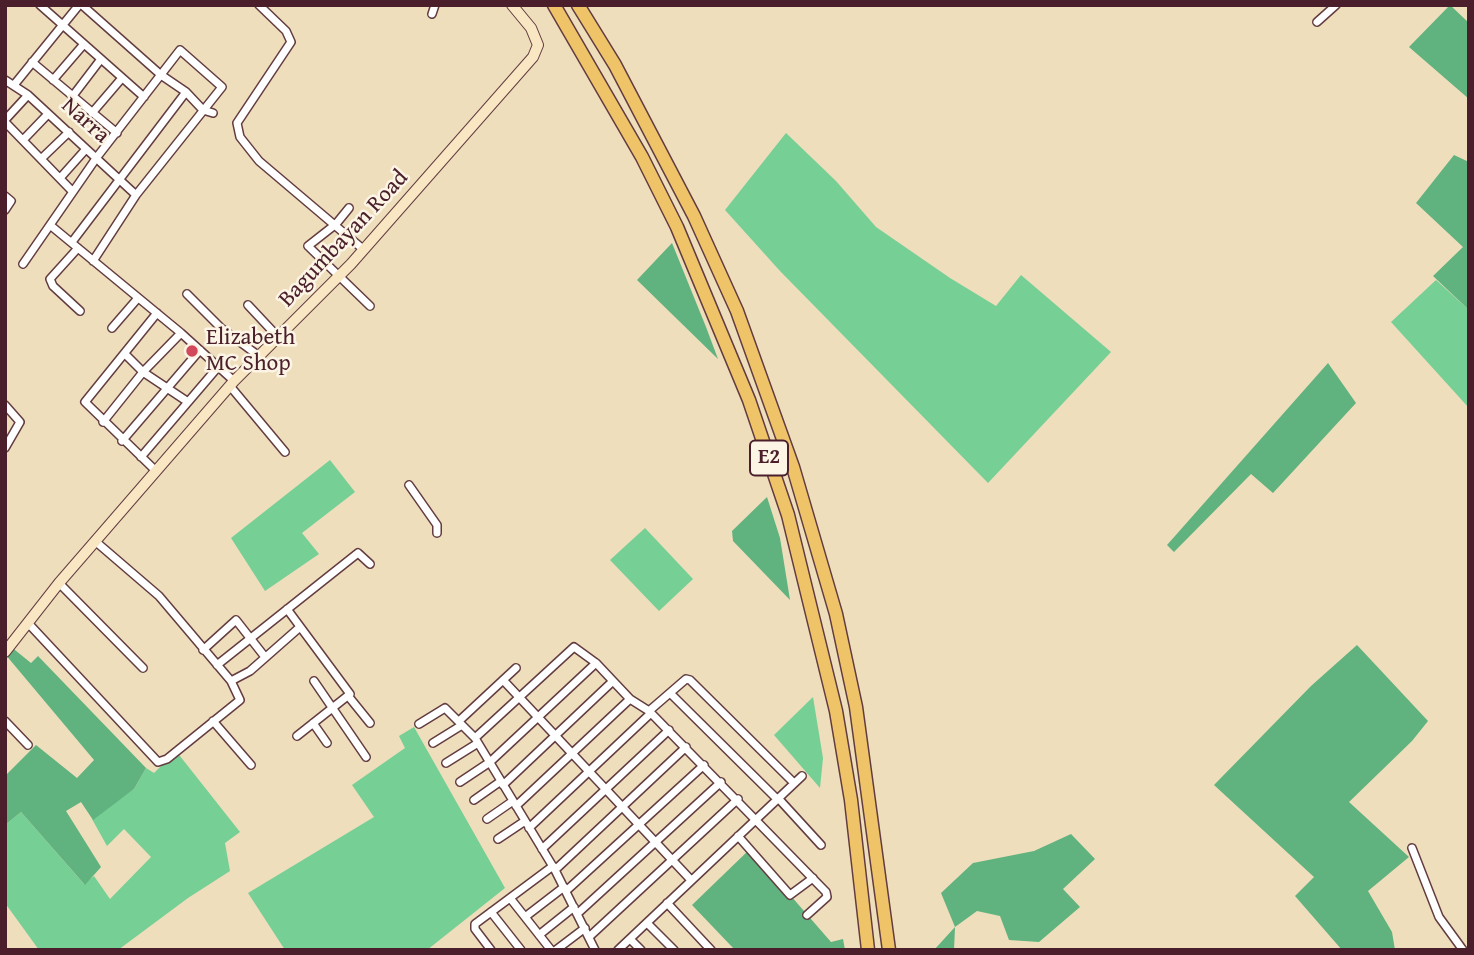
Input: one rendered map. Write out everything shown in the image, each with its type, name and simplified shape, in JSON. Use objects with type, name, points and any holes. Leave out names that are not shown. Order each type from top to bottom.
[{"type":"highway","name":"E2","points":[[554,5],[642,157],[677,227],[749,400],[783,502],[836,711],[851,800],[868,950]]},
{"type":"highway","name":"E2","points":[[578,5],[615,65],[694,216],[737,311],[790,455],[836,614],[856,707],[889,950]]},
{"type":"street","points":[[40,5],[144,97]]},
{"type":"street","points":[[14,85],[80,5],[160,75],[186,92],[203,110],[213,113]]},
{"type":"street","points":[[259,5],[286,31],[291,42],[237,123],[237,130],[259,161],[364,250]]},
{"type":"street","points":[[432,15],[435,5]]},
{"type":"street","name":"Bagumbayan Road","points":[[5,652],[59,583],[232,384],[364,250],[533,57],[538,45],[531,28],[512,5]]},
{"type":"street","points":[[1317,23],[1336,5]]},
{"type":"street","points":[[53,80],[84,44]]},
{"type":"street","points":[[23,264],[72,191],[180,50],[222,87],[136,195],[93,261]]},
{"type":"street","points":[[72,97],[101,59]]},
{"type":"street","points":[[32,62],[117,133]]},
{"type":"street","points":[[92,113],[122,78]]},
{"type":"street","name":"Narra","points":[[5,79],[28,95],[136,195]]},
{"type":"street","points":[[80,311],[53,286],[50,279],[118,180],[186,92]]},
{"type":"street","points":[[28,95],[5,121],[72,191]]},
{"type":"street","points":[[24,139],[48,114]]},
{"type":"street","points":[[42,158],[69,132]]},
{"type":"street","points":[[61,177],[86,149]]},
{"type":"street","points":[[5,195],[11,201],[5,210]]},
{"type":"street","points":[[349,208],[336,224],[308,246],[338,278],[370,306]]},
{"type":"street","points":[[50,225],[218,367],[285,452]]},
{"type":"street","points":[[187,294],[221,328],[259,356]]},
{"type":"street","points":[[112,328],[138,298]]},
{"type":"street","points":[[248,305],[278,337]]},
{"type":"street","points":[[156,471],[122,441],[85,402],[126,355],[157,313]]},
{"type":"street","points":[[103,422],[143,372],[181,333]]},
{"type":"street","points":[[122,441],[200,350]]},
{"type":"street","points":[[126,355],[143,372],[188,402]]},
{"type":"street","points":[[141,457],[218,367]]},
{"type":"street","points":[[5,405],[20,422],[5,448]]},
{"type":"street","points":[[409,485],[437,525],[437,533]]},
{"type":"street","points":[[28,623],[158,762],[167,759],[240,700],[231,681],[159,596],[95,541]]},
{"type":"street","points":[[217,665],[358,553],[370,564]]},
{"type":"street","points":[[59,583],[143,668]]},
{"type":"street","points":[[287,609],[370,723]]},
{"type":"street","points":[[203,650],[236,620],[265,657]]},
{"type":"street","points":[[231,681],[250,671],[300,627]]},
{"type":"street","points":[[446,763],[476,740],[574,648],[596,663],[629,699],[650,712],[669,730],[813,878],[827,897],[807,915]]},
{"type":"street","points":[[460,782],[490,762],[596,663]]},
{"type":"street","points":[[433,743],[460,723],[516,668]]},
{"type":"street","points":[[498,839],[527,824],[589,772],[686,679],[794,783]]},
{"type":"street","points":[[503,680],[691,880]]},
{"type":"street","points":[[314,681],[331,710],[366,757]]},
{"type":"street","points":[[474,800],[502,783],[613,681]]},
{"type":"street","points":[[670,693],[821,845]]},
{"type":"street","points":[[297,736],[349,696]]},
{"type":"street","points":[[487,820],[515,804],[629,699]]},
{"type":"street","points":[[419,724],[446,708],[476,740],[554,868],[595,950]]},
{"type":"street","points":[[5,721],[28,745]]},
{"type":"street","points":[[214,721],[251,765]]},
{"type":"street","points":[[313,723],[327,743]]},
{"type":"street","points":[[542,849],[669,730]]},
{"type":"street","points":[[491,950],[474,927],[554,868],[686,747]]},
{"type":"street","points":[[525,917],[565,889],[704,765]]},
{"type":"street","points":[[618,950],[802,776]]},
{"type":"street","points":[[539,935],[576,911],[720,782]]},
{"type":"street","points":[[589,937],[738,799]]},
{"type":"street","points":[[738,836],[790,895],[794,895],[813,878]]},
{"type":"street","points":[[1412,848],[1439,917],[1463,950]]},
{"type":"street","points":[[510,898],[554,950],[584,929]]},
{"type":"street","points":[[667,903],[711,950]]},
{"type":"street","points":[[491,912],[521,950]]},
{"type":"street","points":[[647,922],[674,950]]},
{"type":"street","points":[[630,939],[641,950]]},
{"type":"green space","points":[[1450,5],[1469,23],[1469,99],[1409,47]]},
{"type":"green space","points":[[786,133],[836,181],[876,227],[950,278],[996,306],[1021,275],[1111,352],[988,483],[780,271],[725,210]]},
{"type":"green space","points":[[1454,155],[1469,162],[1469,310],[1433,276],[1463,247],[1416,203]]},
{"type":"green space","points":[[672,243],[706,327],[718,359],[637,280]]},
{"type":"green space","points":[[1436,280],[1469,310],[1469,408],[1391,322]]},
{"type":"green space","points":[[1328,363],[1356,403],[1273,493],[1251,474],[1174,552],[1167,545]]},
{"type":"green space","points":[[330,460],[355,492],[302,533],[319,554],[265,591],[231,538]]},
{"type":"green space","points":[[767,497],[780,538],[790,600],[733,541],[732,531]]},
{"type":"green space","points":[[645,528],[693,579],[659,611],[610,560]]},
{"type":"green space","points":[[1357,645],[1428,721],[1412,741],[1349,802],[1409,857],[1368,891],[1392,932],[1395,950],[1342,950],[1295,896],[1314,877],[1214,785],[1311,686]]},
{"type":"green space","points":[[10,646],[31,663],[38,656],[146,768],[134,789],[93,820],[81,802],[66,811],[101,867],[85,885],[21,812],[5,825],[5,776],[36,745],[77,778],[94,760],[5,654]]},
{"type":"green space","points":[[813,697],[823,758],[820,788],[774,735]]},
{"type":"green space","points":[[414,727],[505,888],[427,950],[285,950],[248,893],[374,817],[352,785],[405,748],[399,736]]},
{"type":"green space","points":[[176,751],[240,832],[225,843],[230,871],[188,898],[118,950],[39,950],[5,903],[5,825],[21,812],[84,884],[94,876],[110,899],[151,857],[124,829],[107,846],[92,819],[134,789],[146,768],[154,773]]},
{"type":"green space","points":[[1071,834],[1095,859],[1063,889],[1080,907],[1039,942],[1009,940],[1000,916],[977,911],[955,927],[941,893],[973,863],[1034,851]]},
{"type":"green space","points":[[750,849],[831,942],[843,939],[845,950],[735,950],[692,905]]},
{"type":"green space","points":[[955,927],[954,950],[934,950]]},
{"type":"place","name":"Elizabeth MC Shop","points":[[192,351]]}]
